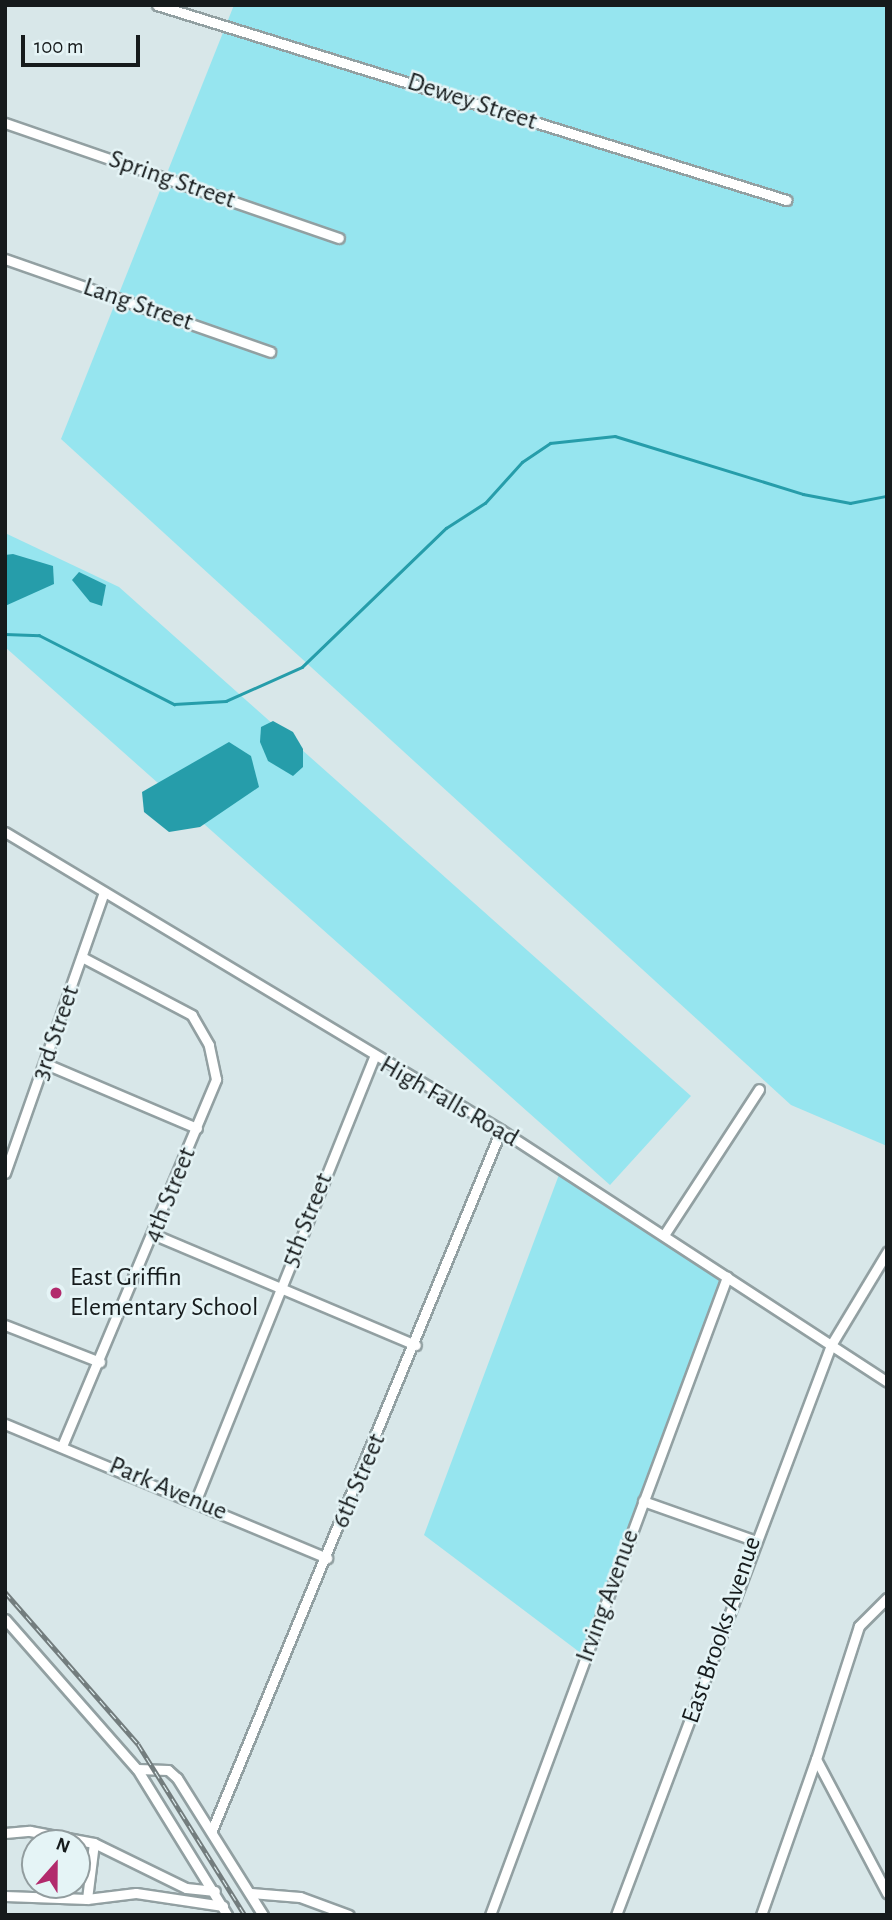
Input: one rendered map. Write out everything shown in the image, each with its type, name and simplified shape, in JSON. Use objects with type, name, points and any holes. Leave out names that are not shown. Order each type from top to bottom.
[{"type":"street","name":"Dewey Street","points":[[157,5],[179,8],[786,200]]},
{"type":"street","name":"Spring Street","points":[[5,123],[338,237]]},
{"type":"street","name":"Lang Street","points":[[5,259],[270,352]]},
{"type":"street","name":"High Falls Road","points":[[5,832],[374,1058],[501,1130],[887,1382]]},
{"type":"street","name":"3rd Street","points":[[5,1172],[46,1064],[104,892]]},
{"type":"street","name":"4th Street","points":[[62,1446],[155,1235],[216,1079],[213,1057],[192,1014],[82,957]]},
{"type":"street","name":"5th Street","points":[[196,1500],[374,1058]]},
{"type":"street","points":[[46,1064],[197,1128]]},
{"type":"street","points":[[664,1236],[759,1089]]},
{"type":"street","name":"6th Street","points":[[212,1830],[416,1345],[501,1130]]},
{"type":"street","points":[[155,1235],[281,1285],[416,1345]]},
{"type":"street","name":"East Brooks Avenue","points":[[616,1915],[753,1541],[831,1345],[887,1252]]},
{"type":"street","name":"Irving Avenue","points":[[490,1915],[727,1277]]},
{"type":"street","points":[[5,1325],[100,1362]]},
{"type":"street","name":"Park Avenue","points":[[7,1424],[196,1500],[327,1558]]},
{"type":"street","points":[[643,1501],[753,1541]]},
{"type":"street","points":[[761,1915],[859,1626],[887,1598]]},
{"type":"street","points":[[5,1619],[137,1769],[225,1910]]},
{"type":"street","points":[[816,1759],[887,1893]]},
{"type":"street","points":[[137,1769],[168,1770],[212,1830],[263,1915]]},
{"type":"street","points":[[5,1833],[30,1831],[94,1843],[186,1888],[215,1891]]},
{"type":"street","points":[[91,1864],[94,1843]]},
{"type":"street","points":[[251,1893],[300,1897],[349,1915]]},
{"type":"street","points":[[91,1898],[135,1894],[225,1910]]},
{"type":"shaded area","points":[[234,5],[887,5],[887,1146],[791,1105],[61,439]]},
{"type":"shaded area","points":[[5,533],[119,587],[691,1096],[610,1185],[5,647]]},
{"type":"shaded area","points":[[13,554],[53,566],[54,584],[5,606],[5,555]]},
{"type":"shaded area","points":[[79,572],[106,585],[102,606],[90,602],[72,580]]},
{"type":"shaded area","points":[[273,721],[293,732],[303,749],[303,767],[293,776],[268,761],[260,742],[261,727]]},
{"type":"shaded area","points":[[229,742],[251,756],[259,787],[200,827],[169,832],[144,812],[142,792]]},
{"type":"shaded area","points":[[560,1172],[725,1279],[586,1657],[424,1535]]},
{"type":"waterway","points":[[5,634],[39,635],[174,704],[226,701],[302,667],[446,528],[485,503],[522,462],[550,443],[615,436],[803,494],[850,503],[887,496]]},
{"type":"railway","points":[[5,1592],[138,1744],[245,1915]]},
{"type":"place","name":"East Griffin Elementary School","points":[[56,1293]]}]
